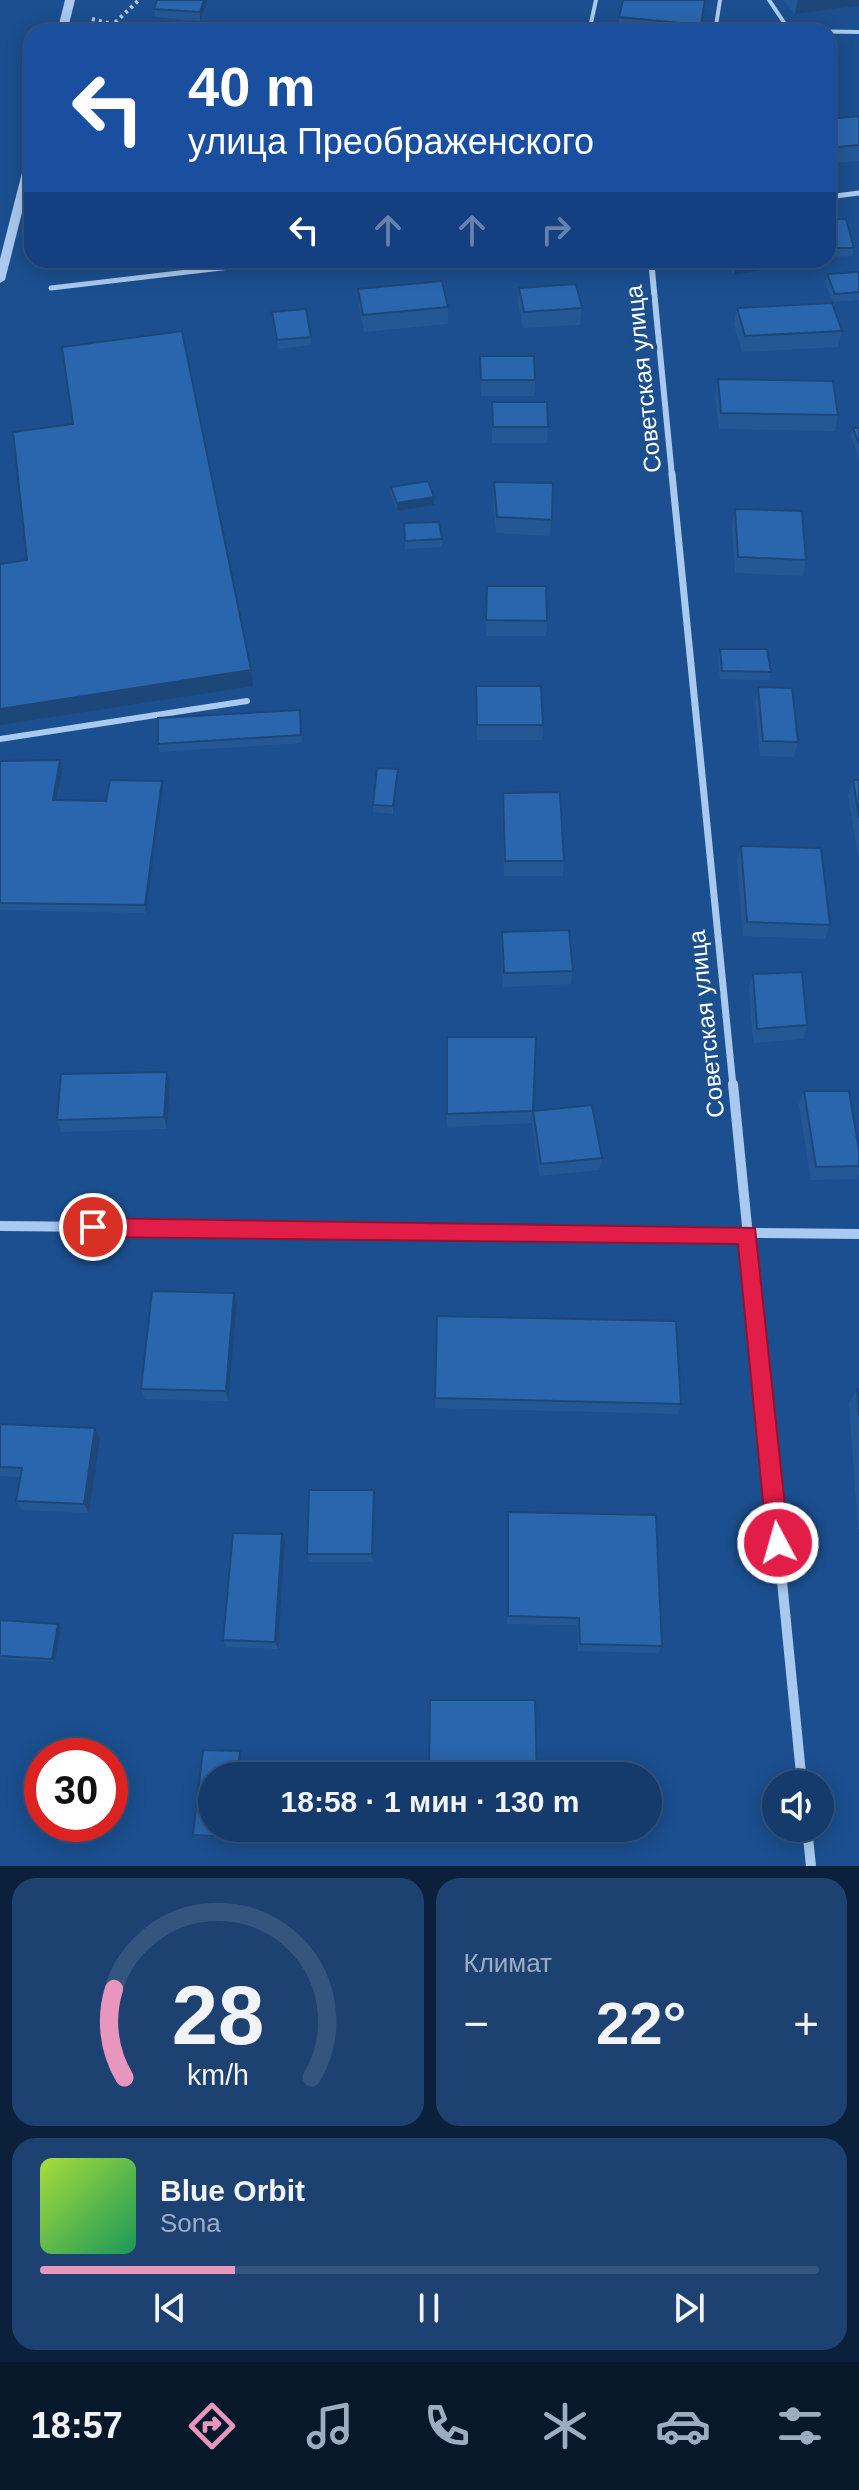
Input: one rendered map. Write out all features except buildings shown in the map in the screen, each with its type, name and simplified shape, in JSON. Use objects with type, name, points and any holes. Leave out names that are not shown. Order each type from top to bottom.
[{"type":"street","points":[[64,24],[70,0]]},
{"type":"street","points":[[0,280],[24,185]]},
{"type":"street","points":[[836,196],[859,193]]},
{"type":"street","points":[[51,288],[222,268]]},
{"type":"street","name":"Советская улица","points":[[652,268],[801,1770]]},
{"type":"street","points":[[0,1226],[859,1234]]},
{"type":"street","points":[[808,1842],[811,1866]]},
{"type":"lane","points":[[591,24],[596,0]]},
{"type":"lane","points":[[716,24],[720,0]]},
{"type":"lane","points":[[769,0],[785,24]]},
{"type":"lane","points":[[836,32],[859,32]]},
{"type":"lane","points":[[0,739],[247,701]]},
{"type":"path","points":[[115,24],[139,0]]},
{"type":"path","points":[[91,18],[111,24]]},
{"type":"route","points":[[93,1227],[747,1235],[778,1543]]}]
